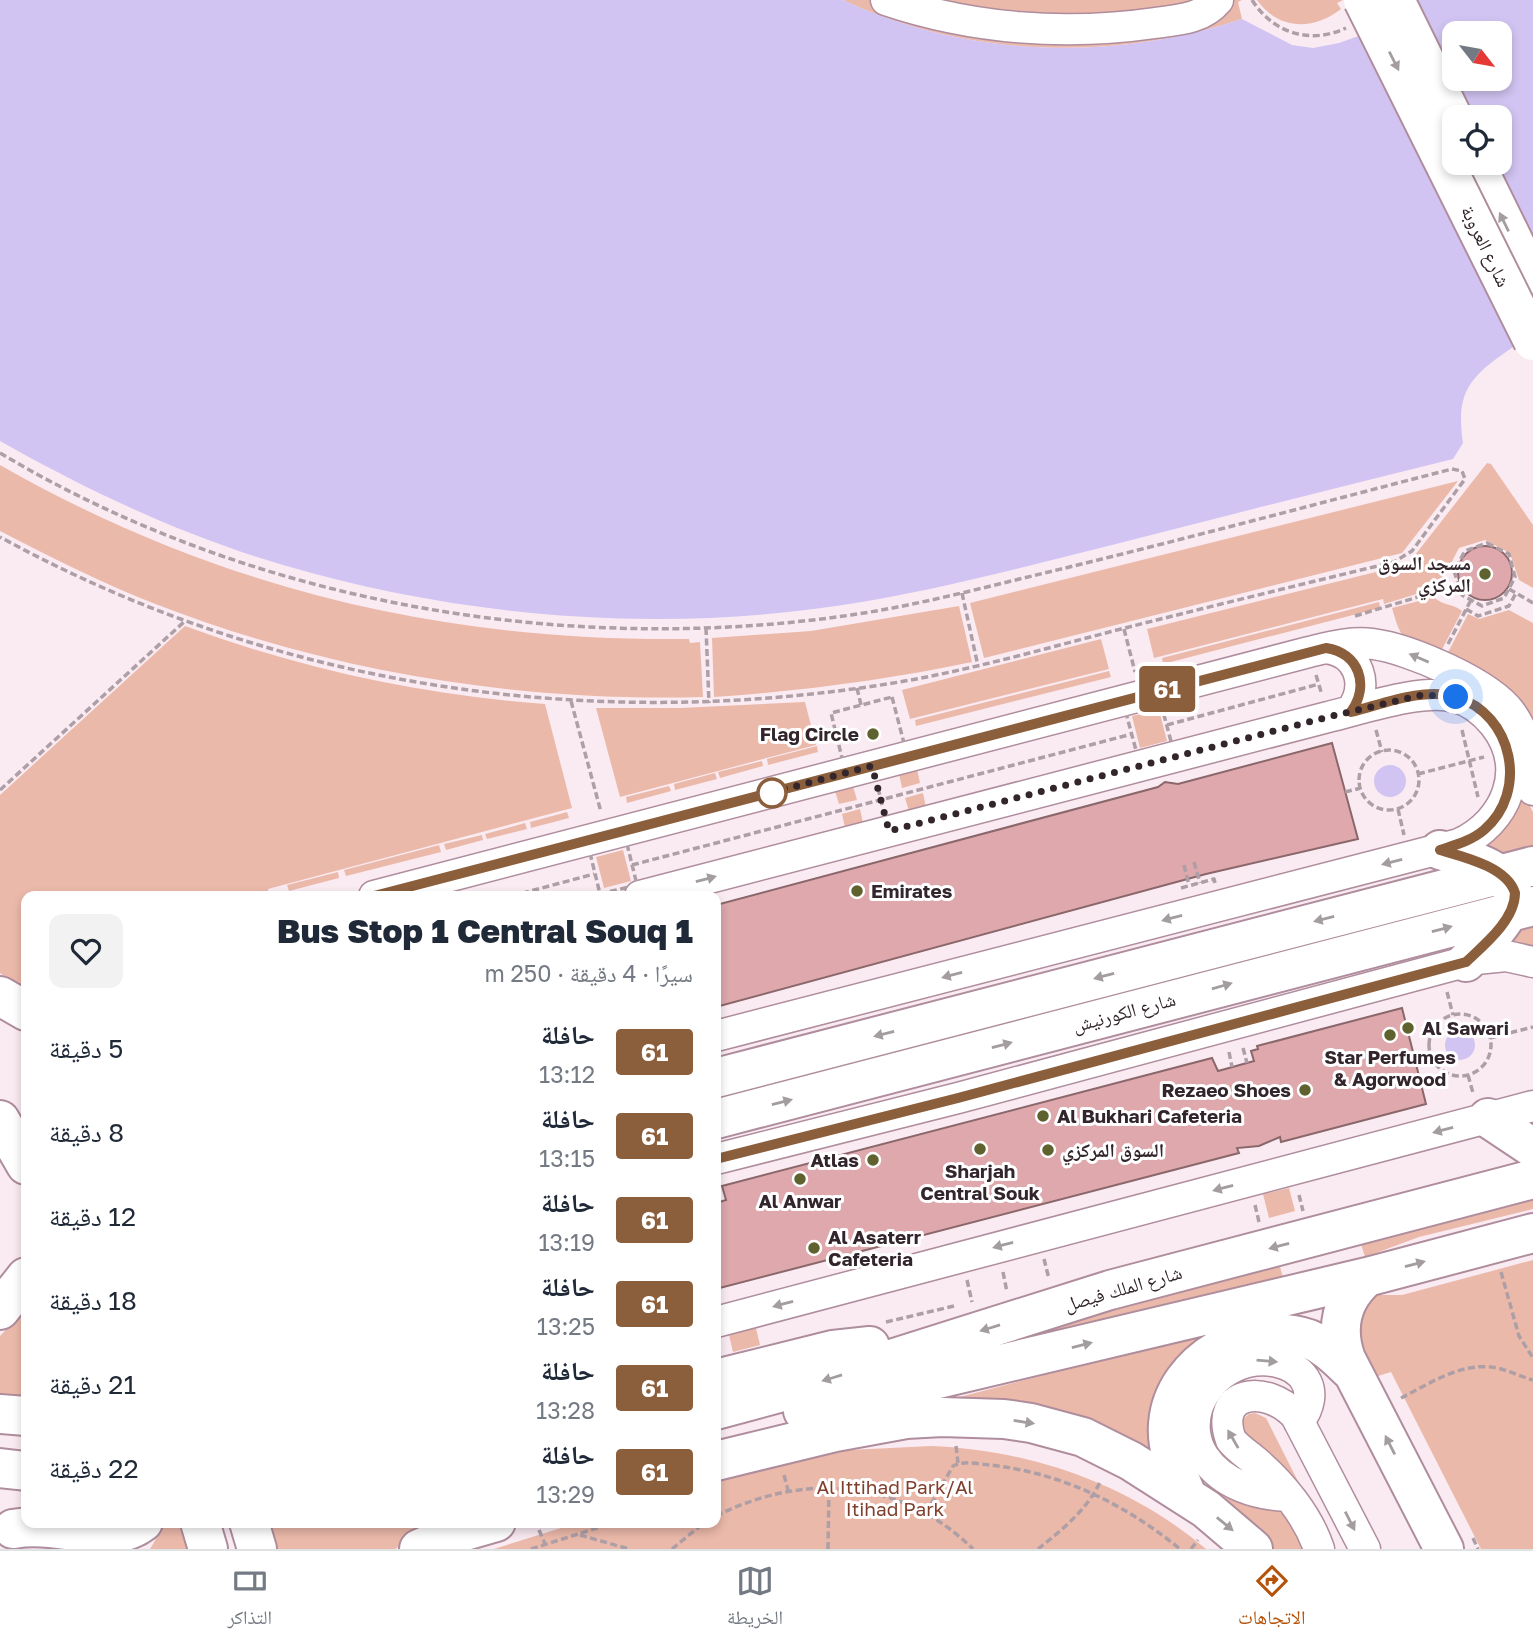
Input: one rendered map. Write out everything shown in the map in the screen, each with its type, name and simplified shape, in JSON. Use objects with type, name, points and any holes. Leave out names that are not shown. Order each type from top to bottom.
[{"type":"main road","points":[[1395,0],[1447,105]]},
{"type":"main road","name":"شارع العروبة","points":[[1357,13],[1533,341]]},
{"type":"main road","name":"شارع العروبة","points":[[1481,175],[1533,281]]},
{"type":"main road","points":[[1440,850],[1517,870],[1510,882],[1522,908],[1490,938],[1457,977]]},
{"type":"main road","name":"شارع الكورنيش","points":[[721,1077],[1517,870]]},
{"type":"main road","name":"شارع الكورنيش","points":[[721,1118],[1522,908]]},
{"type":"main road","points":[[0,996],[21,1008]]},
{"type":"main road","points":[[0,1021],[21,1032]]},
{"type":"main road","points":[[1481,1106],[1533,1148]]},
{"type":"main road","points":[[0,1120],[21,1156]]},
{"type":"main road","name":"شارع الملك فيصل","points":[[721,1408],[812,1384],[1110,1290],[1533,1179]]},
{"type":"main road","points":[[721,1450],[817,1422],[861,1398],[1367,1277],[1533,1233]]},
{"type":"main road","points":[[1367,1277],[1347,1301],[1340,1320],[1341,1347],[1351,1371],[1458,1543]]},
{"type":"main road","points":[[0,1310],[21,1283]]},
{"type":"main road","points":[[1187,1496],[1170,1450],[1168,1422],[1175,1395],[1190,1371],[1211,1353],[1239,1340],[1269,1334],[1283,1335],[1318,1343],[1351,1371]]},
{"type":"main road","points":[[721,1378],[855,1347],[877,1345],[921,1350]]},
{"type":"main road","points":[[861,1398],[954,1409],[967,1431]]},
{"type":"main road","points":[[0,1415],[21,1416]]},
{"type":"main road","points":[[721,1450],[906,1419],[967,1431],[1031,1423],[1083,1437],[1131,1461],[1187,1496],[1253,1549]]},
{"type":"main road","points":[[0,1446],[21,1448]]},
{"type":"main road","points":[[0,1468],[21,1470]]},
{"type":"main road","points":[[5,1537],[29,1528],[45,1530],[96,1546],[110,1547],[125,1541],[139,1528]]},
{"type":"main road","points":[[202,1528],[208,1549]]},
{"type":"main road","points":[[251,1528],[257,1549]]},
{"type":"main road","points":[[419,1549],[475,1528]]},
{"type":"main road","points":[[5,1537],[72,1549]]},
{"type":"lane","points":[[886,0],[947,18],[1049,30],[1123,27],[1191,18],[1202,14],[1218,0]]},
{"type":"lane","points":[[408,891],[609,842],[871,761],[1326,648],[1357,643],[1388,647],[1426,661],[1485,689],[1503,703],[1525,738],[1531,760],[1533,790]]},
{"type":"lane","points":[[1326,648],[1349,657],[1359,671],[1362,688],[1351,712]]},
{"type":"lane","points":[[659,891],[1422,695],[1456,697],[1479,709],[1497,727],[1508,751],[1510,782],[1507,796],[1494,820],[1472,838],[1440,850],[721,1036]]},
{"type":"lane","points":[[721,1158],[971,1094],[1457,977],[1496,956],[1517,957],[1533,962]]},
{"type":"lane","points":[[721,1321],[1481,1106],[1533,1106]]},
{"type":"lane","points":[[1319,1549],[1289,1496],[1253,1492],[1224,1477],[1199,1448],[1194,1423],[1201,1400],[1216,1378],[1240,1363],[1267,1359],[1288,1364],[1305,1381],[1308,1406],[1299,1422],[1365,1549]]},
{"type":"path","points":[[1252,0],[1268,20],[1280,29],[1294,34],[1323,36],[1357,13]]},
{"type":"path","points":[[0,453],[63,487],[151,528],[234,560],[319,585],[444,612],[604,629],[706,628],[841,616],[962,593],[1203,534],[1452,468],[1459,469],[1464,475],[1463,483],[1412,551],[1399,560],[978,666],[857,688],[709,703],[570,701],[450,687],[353,670],[268,649],[185,621],[64,570],[0,537]]},
{"type":"path","points":[[1487,543],[1508,554],[1515,577],[1504,598],[1482,606],[1462,595],[1460,585],[1454,571],[1465,551],[1487,543]]},
{"type":"path","points":[[1444,589],[1460,585]]},
{"type":"path","points":[[1509,589],[1533,603]]},
{"type":"path","points":[[962,593],[978,666]]},
{"type":"path","points":[[1471,600],[1467,608],[1478,616],[1508,606],[1516,593]]},
{"type":"path","points":[[1491,601],[1494,611]]},
{"type":"path","points":[[0,790],[185,621]]},
{"type":"path","points":[[706,628],[709,703]]},
{"type":"path","points":[[1124,628],[1141,696]]},
{"type":"path","points":[[1167,724],[1319,684]]},
{"type":"path","points":[[857,688],[861,705]]},
{"type":"path","points":[[1444,695],[1446,708],[1459,717],[1479,801]]},
{"type":"path","points":[[892,697],[905,747],[871,761],[843,762],[831,713],[861,705],[892,697]]},
{"type":"path","points":[[570,701],[609,842]]},
{"type":"path","points":[[1161,704],[1172,745],[1137,754],[1132,734],[1126,713],[1161,704]]},
{"type":"path","points":[[1377,731],[1382,751]]},
{"type":"path","points":[[632,865],[1132,734]]},
{"type":"path","points":[[1382,751],[1402,753],[1412,762],[1418,774],[1418,787],[1413,798],[1398,809],[1375,806],[1364,796],[1361,788],[1362,768],[1370,758],[1382,751]]},
{"type":"path","points":[[1418,774],[1508,751]]},
{"type":"path","points":[[871,761],[889,831]]},
{"type":"path","points":[[922,776],[927,798]]},
{"type":"path","points":[[1345,792],[1361,788]]},
{"type":"path","points":[[835,799],[841,822]]},
{"type":"path","points":[[1398,809],[1403,830]]},
{"type":"path","points":[[599,891],[590,853],[609,842],[627,844],[637,885],[612,891]]},
{"type":"path","points":[[1194,862],[1200,883]]},
{"type":"path","points":[[1184,865],[1189,885]]},
{"type":"path","points":[[531,891],[595,874]]},
{"type":"path","points":[[1453,1015],[1457,977]]},
{"type":"path","points":[[1467,1014],[1479,1020],[1490,1038],[1490,1051],[1485,1063],[1468,1074],[1452,1075],[1445,1072],[1433,1061],[1430,1053],[1429,1039],[1435,1026],[1453,1015],[1467,1014]]},
{"type":"path","points":[[1490,1038],[1533,1027]]},
{"type":"path","points":[[1243,1046],[1247,1063]]},
{"type":"path","points":[[1228,1050],[1232,1067]]},
{"type":"path","points":[[1415,1057],[1430,1053]]},
{"type":"path","points":[[1468,1074],[1481,1106]]},
{"type":"path","points":[[1500,1267],[1519,1336],[1533,1358]]},
{"type":"path","points":[[1401,1398],[1448,1374],[1473,1367],[1500,1369],[1533,1380]]},
{"type":"path","points":[[926,1514],[949,1471],[958,1463],[967,1431]]},
{"type":"path","points":[[958,1463],[1022,1469],[1095,1493],[1149,1524],[1180,1549]]},
{"type":"path","points":[[1038,1549],[1083,1509],[1101,1480]]},
{"type":"path","points":[[828,1549],[830,1487]]},
{"type":"path","points":[[721,1514],[769,1494],[830,1487],[879,1494],[926,1514],[946,1526],[973,1549]]},
{"type":"path","points":[[531,1549],[598,1528]]},
{"type":"path","points":[[672,1549],[698,1528]]},
{"type":"path","points":[[539,1530],[545,1545]]},
{"type":"path","points":[[578,1535],[629,1549]]},
{"type":"path","points":[[1191,1549],[1198,1540]]},
{"type":"path","points":[[1458,1543],[1478,1549]]},
{"type":"green space","points":[[843,0],[1242,0],[1238,2],[1242,19],[1193,33],[1143,42],[1092,47],[1041,47],[990,43],[939,33],[890,19]]},
{"type":"green space","points":[[1257,0],[1343,0],[1337,3],[1341,9],[1330,16],[1308,24],[1296,24],[1275,17]]},
{"type":"green space","points":[[1487,463],[1491,464],[1533,525],[1533,588],[1519,580],[1510,553],[1485,540],[1459,548],[1449,567],[1442,573],[1446,585],[1384,604],[1383,599],[1154,658],[1147,629],[1408,564]]},
{"type":"green space","points":[[0,465],[81,508],[164,544],[248,575],[332,599],[419,618],[507,630],[597,637],[689,639],[690,643],[700,642],[703,697],[634,697],[495,688],[358,665],[224,628],[118,588],[0,531]]},
{"type":"green space","points":[[1458,481],[1402,553],[984,658],[970,603]]},
{"type":"green space","points":[[1434,597],[1462,611],[1438,657],[1406,640],[1392,608]]},
{"type":"green space","points":[[1379,602],[1380,608],[1163,664],[1162,658]]},
{"type":"green space","points":[[959,606],[972,662],[843,684],[714,697],[712,638],[811,631]]},
{"type":"green space","points":[[1509,610],[1533,623],[1533,729],[1444,660],[1468,614],[1479,619]]},
{"type":"green space","points":[[185,626],[273,655],[362,678],[453,694],[545,704],[572,808],[268,891],[21,891],[21,990],[0,973],[0,795]]},
{"type":"green space","points":[[1101,639],[1109,669],[910,719],[902,690]]},
{"type":"green space","points":[[1109,671],[1111,677],[916,726],[915,720]]},
{"type":"green space","points":[[805,702],[816,745],[620,797],[596,708],[680,708]]},
{"type":"green space","points":[[1159,710],[1167,741],[1140,748],[1132,716]]},
{"type":"green space","points":[[817,746],[818,752],[768,765],[767,759]]},
{"type":"green space","points":[[762,761],[763,766],[720,778],[718,772]]},
{"type":"green space","points":[[917,769],[920,783],[902,788],[899,774]]},
{"type":"green space","points":[[715,773],[717,779],[675,790],[674,784]]},
{"type":"green space","points":[[1519,785],[1533,812],[1533,854],[1511,859],[1470,849]]},
{"type":"green space","points":[[669,786],[671,791],[627,803],[626,797]]},
{"type":"green space","points":[[853,786],[857,800],[839,804],[835,791]]},
{"type":"green space","points":[[923,793],[926,807],[909,811],[905,798]]},
{"type":"green space","points":[[860,809],[863,823],[845,828],[842,814]]},
{"type":"green space","points":[[567,812],[569,818],[531,828],[530,822]]},
{"type":"green space","points":[[525,823],[527,829],[487,839],[485,834]]},
{"type":"green space","points":[[482,835],[483,840],[446,850],[444,844]]},
{"type":"green space","points":[[439,845],[441,852],[346,876],[344,870]]},
{"type":"green space","points":[[623,850],[631,881],[604,888],[596,857]]},
{"type":"green space","points":[[338,872],[339,878],[289,891],[287,885]]},
{"type":"green space","points":[[1533,919],[1533,953],[1496,942]]},
{"type":"green space","points":[[1289,1188],[1295,1211],[1269,1218],[1263,1194]]},
{"type":"green space","points":[[1533,1193],[1533,1209],[1419,1237],[1365,1257],[1359,1238]]},
{"type":"green space","points":[[1278,1260],[1285,1284],[915,1372],[1108,1307]]},
{"type":"green space","points":[[1533,1260],[1533,1549],[1481,1549],[1391,1372],[1375,1377],[1355,1342],[1357,1315],[1375,1295],[1402,1295]]},
{"type":"green space","points":[[21,1309],[21,1403],[0,1401],[0,1336]]},
{"type":"green space","points":[[1291,1310],[1294,1322],[1158,1457],[952,1399]]},
{"type":"green space","points":[[756,1328],[760,1345],[733,1352],[729,1335]]},
{"type":"green space","points":[[1219,1394],[1256,1475],[1229,1469],[1212,1441],[1208,1425]]},
{"type":"green space","points":[[1255,1413],[1266,1418],[1305,1495],[1247,1442],[1241,1421],[1249,1414]]},
{"type":"green space","name":"Al Ittihad Park/Al Itihad Park","points":[[931,1446],[968,1449],[1042,1463],[1112,1489],[1145,1506],[1206,1549],[494,1549],[561,1528],[721,1528],[721,1478],[779,1461],[829,1451]]},
{"type":"green space","points":[[1208,1490],[1252,1499],[1274,1507],[1290,1520],[1307,1549],[1273,1549],[1256,1530]]},
{"type":"green space","points":[[161,1528],[188,1528],[194,1549],[150,1549]]},
{"type":"green space","points":[[269,1528],[433,1528],[395,1549],[275,1549]]},
{"type":"shaded area","points":[[0,0],[843,0],[890,19],[990,43],[1092,47],[1193,33],[1242,19],[1292,45],[1313,48],[1364,34],[1417,0],[1533,0],[1533,309],[1501,322],[1513,347],[1486,367],[1469,386],[1462,410],[1463,443],[1453,459],[907,594],[767,614],[627,619],[488,608],[350,583],[210,541],[68,478],[0,441]]},
{"type":"shaded area","points":[[1390,765],[1401,770],[1406,781],[1401,792],[1390,797],[1379,792],[1374,781],[1379,770]]},
{"type":"shaded area","points":[[1460,1030],[1471,1034],[1475,1045],[1471,1056],[1460,1060],[1449,1056],[1445,1045],[1449,1034]]},
{"type":"building","name":"مسجد السوق المركزي","points":[[1485,546],[1504,554],[1512,573],[1504,592],[1485,600],[1466,592],[1458,573],[1466,554]]},
{"type":"building","points":[[1332,743],[1358,839],[1206,874],[721,1006],[721,904],[1158,787],[1165,782],[1178,784]]},
{"type":"building","name":"السوق المركزي","points":[[1402,1008],[1426,1104],[1281,1142],[1280,1137],[1259,1146],[1237,1148],[1239,1153],[721,1288],[721,1202],[726,1200],[722,1186],[1212,1058],[1218,1071],[1254,1061],[1251,1051],[1258,1049],[1257,1046]]},
{"type":"bus line","name":"61","points":[[393,891],[1326,648],[1349,657],[1359,671],[1362,688],[1351,712],[1422,695],[1456,697],[1479,709],[1497,727],[1504,739],[1511,766],[1507,796],[1501,808],[1484,830],[1460,844],[1440,850],[1471,860],[1506,878],[1515,893],[1511,911],[1490,938],[1466,962],[958,1098],[721,1158]]},
{"type":"place","name":"مسجد السوق المركزي","points":[[1485,574]]},
{"type":"place","name":"Flag Circle","points":[[873,734]]},
{"type":"place","name":"Emirates","points":[[857,891]]},
{"type":"place","name":"Al Sawari","points":[[1408,1028]]},
{"type":"place","name":"Star Perfumes & Agorwood","points":[[1390,1035]]},
{"type":"place","name":"Rezaeo Shoes","points":[[1305,1090]]},
{"type":"place","name":"Al Bukhari Cafeteria","points":[[1043,1116]]},
{"type":"place","name":"Sharjah Central Souk","points":[[980,1149]]},
{"type":"place","name":"السوق المركزي","points":[[1048,1150]]},
{"type":"place","name":"Atlas","points":[[873,1160]]},
{"type":"place","name":"Al Anwar","points":[[800,1179]]},
{"type":"place","name":"Al Asaterr Cafeteria","points":[[814,1248]]},
{"type":"route","points":[[772,793],[766,794],[872,766],[889,831],[1328,717],[1422,695],[1456,697]]}]
